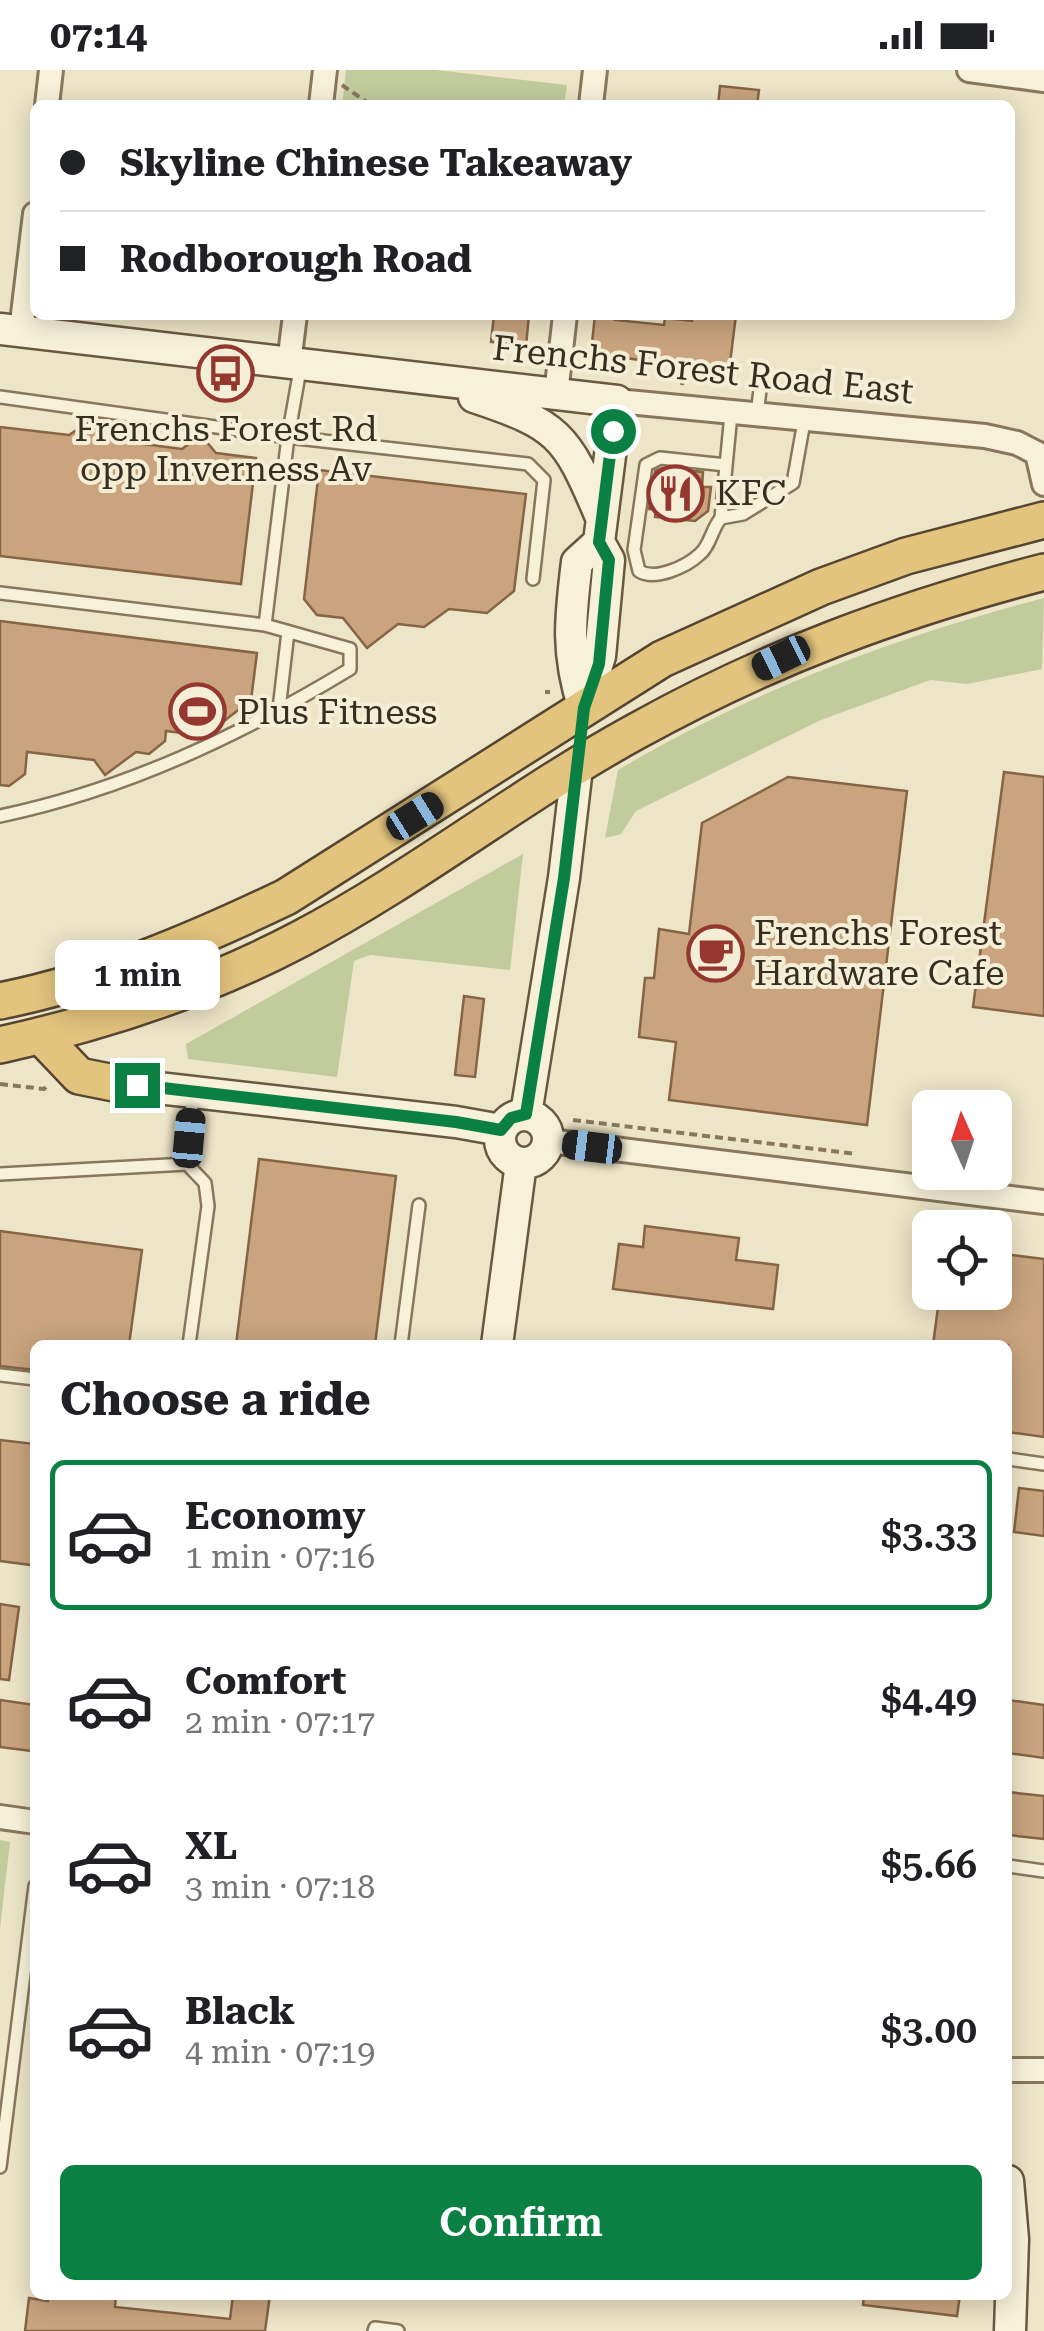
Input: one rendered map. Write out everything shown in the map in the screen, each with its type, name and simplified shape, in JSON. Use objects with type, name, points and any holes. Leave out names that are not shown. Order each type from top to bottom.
[{"type":"highway","points":[[0,1001],[49,991],[136,962],[226,926],[286,896],[662,658],[821,587],[906,556],[1044,520]]},
{"type":"highway","points":[[0,1045],[160,1001],[289,945],[397,883],[662,717],[781,658],[944,598],[1044,572]]},
{"type":"highway","points":[[577,768],[584,708]]},
{"type":"highway","points":[[42,1036],[72,1072],[114,1083]]},
{"type":"main road","name":"Frenchs Forest Road East","points":[[11,330],[617,400]]},
{"type":"main road","points":[[408,378],[514,410],[552,430],[573,454],[609,560],[600,656],[584,708]]},
{"type":"main road","points":[[600,530],[617,400]]},
{"type":"main road","points":[[114,1083],[456,1122],[514,1122],[540,1120],[549,1141],[536,1160],[521,1163],[504,1151],[514,1122],[564,878],[577,768]]},
{"type":"main road","points":[[498,1340],[521,1163]]},
{"type":"main road","points":[[1012,2227],[1012,2270]]},
{"type":"main road","points":[[1010,2331],[1011,2300]]},
{"type":"street","points":[[49,100],[52,70]]},
{"type":"street","points":[[592,100],[596,70]]},
{"type":"street","points":[[968,70],[1044,80]]},
{"type":"street","points":[[322,100],[325,72]]},
{"type":"street","points":[[11,330],[30,238]]},
{"type":"street","points":[[295,320],[295,364]]},
{"type":"street","points":[[556,394],[565,320]]},
{"type":"street","name":"Frenchs Forest Road East","points":[[617,400],[985,436],[1017,443],[1041,455],[1044,484]]},
{"type":"street","points":[[549,1141],[1044,1202]]},
{"type":"street","points":[[0,1818],[30,1821]]},
{"type":"street","points":[[1012,2070],[1044,2070]]},
{"type":"lane","points":[[265,625],[295,364]]},
{"type":"lane","points":[[758,414],[760,390]]},
{"type":"lane","points":[[0,397],[288,438],[528,464],[544,480],[533,579]]},
{"type":"lane","points":[[726,465],[660,458],[646,465],[634,550],[639,572],[658,576],[702,554],[719,520],[726,465],[731,414]]},
{"type":"lane","points":[[719,520],[742,514],[793,483],[804,416]]},
{"type":"lane","points":[[0,593],[265,625],[350,649],[350,669],[188,757],[48,806],[0,816]]},
{"type":"lane","points":[[279,709],[288,632]]},
{"type":"lane","points":[[190,1340],[208,1206],[205,1183],[187,1164],[194,1090]]},
{"type":"lane","points":[[0,1174],[187,1164]]},
{"type":"lane","points":[[402,1340],[419,1205]]},
{"type":"lane","points":[[0,1375],[30,1378]]},
{"type":"lane","points":[[1012,1460],[1044,1464]]},
{"type":"lane","points":[[1012,1867],[1044,1871]]},
{"type":"lane","points":[[0,2167],[30,1926]]},
{"type":"lane","points":[[374,2331],[398,2331]]},
{"type":"path","points":[[325,72],[364,100]]},
{"type":"path","points":[[681,390],[684,370]]},
{"type":"path","points":[[0,1084],[44,1089],[55,1080]]},
{"type":"path","points":[[573,1120],[857,1154]]},
{"type":"green space","points":[[346,70],[436,70],[567,85],[565,100],[343,100]]},
{"type":"green space","points":[[1044,598],[1042,669],[967,684],[930,680],[821,720],[636,811],[621,834],[605,838],[618,770],[668,742],[825,669],[933,630]]},
{"type":"green space","points":[[523,854],[510,970],[370,955],[354,961],[337,1077],[188,1059],[186,1044]]},
{"type":"green space","points":[[0,1840],[10,1842],[0,1929]]},
{"type":"building","points":[[720,86],[759,90],[758,100],[719,100]]},
{"type":"building","points":[[493,320],[529,320],[526,346],[491,342]]},
{"type":"building","points":[[594,320],[664,325],[665,320],[735,320],[729,371],[601,355],[592,343]]},
{"type":"building","points":[[90,421],[105,439],[182,449],[201,435],[216,453],[256,458],[241,584],[0,556],[0,427],[69,435]]},
{"type":"building","name":"KFC","points":[[662,468],[703,472],[702,487],[711,487],[708,511],[695,521],[655,517],[656,509],[649,509],[655,471]]},
{"type":"building","points":[[319,470],[526,494],[514,591],[487,613],[449,609],[424,627],[398,624],[367,648],[343,618],[317,615],[304,599]]},
{"type":"building","points":[[0,621],[257,653],[251,700],[205,736],[166,731],[165,741],[149,754],[136,752],[105,775],[94,760],[27,752],[25,774],[9,786],[0,785]]},
{"type":"building","points":[[1004,772],[1044,777],[1044,1016],[973,1007]]},
{"type":"building","points":[[788,777],[907,791],[867,1125],[669,1100],[676,1042],[639,1037],[645,978],[654,978],[659,929],[689,934],[702,823]]},
{"type":"building","points":[[464,996],[484,999],[475,1077],[455,1075]]},
{"type":"building","points":[[259,1159],[396,1176],[376,1340],[237,1340]]},
{"type":"building","points":[[645,1226],[739,1238],[736,1260],[778,1265],[773,1309],[613,1289],[619,1244],[643,1247]]},
{"type":"building","points":[[0,1231],[142,1250],[130,1340],[30,1340],[30,1369],[0,1366]]},
{"type":"building","points":[[1012,1255],[1044,1259],[1044,1437],[1012,1433],[1012,1340],[934,1340],[938,1310],[1012,1310]]},
{"type":"building","points":[[0,1440],[30,1443],[30,1565],[0,1561]]},
{"type":"building","points":[[1019,1488],[1044,1491],[1044,1536],[1014,1532]]},
{"type":"building","points":[[0,1604],[19,1607],[9,1680],[0,1679]]},
{"type":"building","points":[[0,1700],[30,1704],[30,1751],[0,1747]]},
{"type":"building","points":[[1012,1701],[1044,1705],[1044,1758],[1012,1754]]},
{"type":"building","points":[[1012,1792],[1044,1796],[1044,1839],[1012,1835]]},
{"type":"building","points":[[29,2298],[116,2300],[115,2307],[230,2319],[232,2300],[269,2300],[265,2331],[25,2331]]},
{"type":"building","points":[[864,2300],[959,2300],[957,2316],[863,2305]]},
{"type":"place","name":"Frenchs Forest Rd opp Inverness Av","points":[[226,373]]},
{"type":"place","name":"KFC","points":[[676,493]]},
{"type":"place","name":"Plus Fitness","points":[[198,712]]},
{"type":"place","name":"Frenchs Forest Hardware Cafe","points":[[715,953]]},
{"type":"route","points":[[137,1085],[501,1130],[511,1118],[526,1114],[564,878],[584,708],[599,664],[609,560],[599,542],[613,431]]}]
